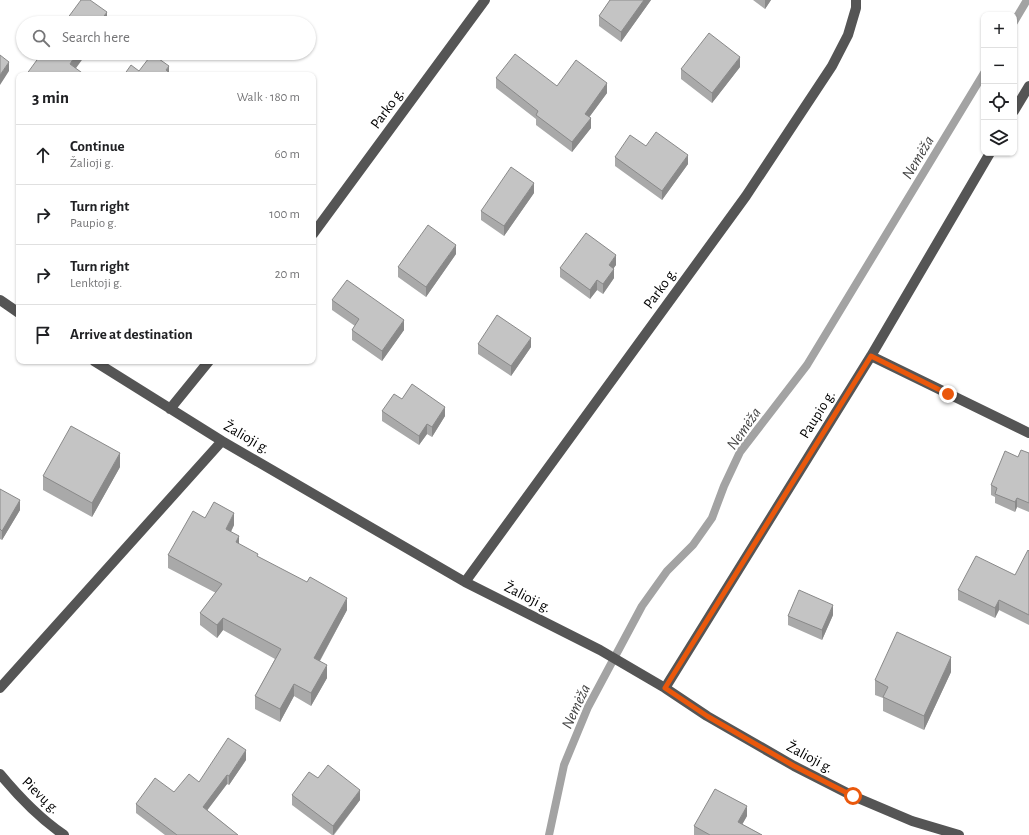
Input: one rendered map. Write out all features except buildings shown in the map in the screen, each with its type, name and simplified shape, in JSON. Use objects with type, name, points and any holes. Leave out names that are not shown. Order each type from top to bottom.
[{"type":"street","name":"Parko g.","points":[[316,230],[485,0]]},
{"type":"street","name":"Parko g.","points":[[465,582],[746,196],[832,66],[848,35],[856,8],[856,0]]},
{"type":"street","points":[[1017,106],[1029,86]]},
{"type":"street","name":"Paupio g.","points":[[665,688],[871,356],[988,156]]},
{"type":"street","points":[[0,300],[16,311]]},
{"type":"street","points":[[871,356],[1029,433]]},
{"type":"street","name":"Žalioji g.","points":[[99,364],[222,440],[465,582],[600,650],[665,688],[707,716],[794,766],[853,796],[912,821],[959,835]]},
{"type":"street","points":[[170,409],[207,364]]},
{"type":"street","points":[[0,688],[222,440]]},
{"type":"street","name":"Pievų g.","points":[[0,774],[16,794],[47,823],[64,835]]},
{"type":"waterway","name":"Nemėža","points":[[1017,17],[1027,0]]},
{"type":"waterway","name":"Nemėža","points":[[549,835],[564,765],[588,707],[642,606],[667,571],[693,545],[712,518],[724,486],[740,452],[807,365],[981,78]]},
{"type":"route","points":[[853,796],[794,766],[707,716],[665,688],[871,356],[948,394]]}]
